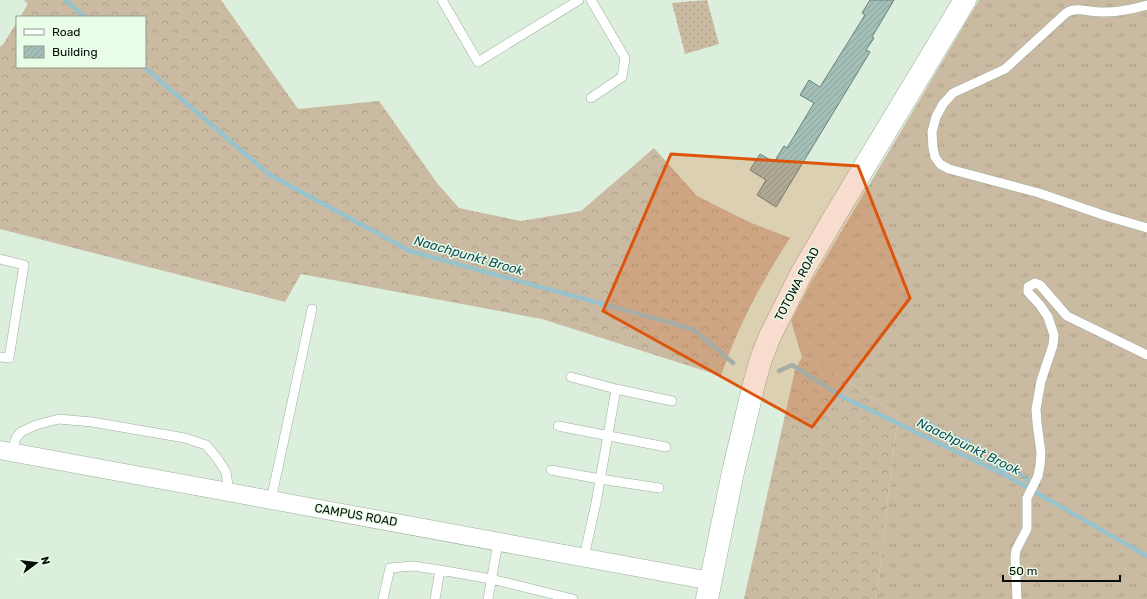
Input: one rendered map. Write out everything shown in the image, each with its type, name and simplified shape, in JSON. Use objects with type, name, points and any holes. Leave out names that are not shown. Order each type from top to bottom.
[{"type":"main road","name":"TOTOWA ROAD","points":[[709,590],[733,472],[754,384],[761,359],[770,336],[805,267],[965,0]]},
{"type":"street","name":"CAMPUS ROAD","points":[[6,451],[584,557],[709,590]]},
{"type":"lane","points":[[442,0],[478,62],[579,0]]},
{"type":"lane","points":[[590,98],[622,76],[625,58],[592,0]]},
{"type":"lane","points":[[1147,5],[1124,10],[1102,12],[1072,9],[1005,69],[953,93],[943,104],[936,117],[932,132],[935,157],[940,164],[950,169],[1039,192],[1106,216],[1147,228]]},
{"type":"lane","points":[[0,259],[24,265],[9,358],[0,357]]},
{"type":"lane","points":[[1017,599],[1015,557],[1016,550],[1026,529],[1028,496],[1038,476],[1040,465],[1041,453],[1036,409],[1041,381],[1053,345],[1054,335],[1048,317],[1040,305],[1028,292],[1028,287],[1035,283],[1040,285],[1067,316],[1147,355]]},
{"type":"lane","points":[[271,500],[312,309]]},
{"type":"lane","points":[[571,377],[672,402]]},
{"type":"lane","points":[[584,557],[616,389]]},
{"type":"lane","points":[[6,451],[21,432],[36,425],[59,419],[92,422],[185,438],[206,445],[217,458],[226,472],[229,492]]},
{"type":"lane","points":[[558,426],[666,447]]},
{"type":"lane","points":[[551,470],[659,488]]},
{"type":"lane","points":[[488,599],[498,542]]},
{"type":"lane","points":[[383,599],[390,568],[413,566],[491,579],[540,596],[573,599]]},
{"type":"lane","points":[[435,599],[440,570]]},
{"type":"highlighted area","points":[[671,154],[858,166],[910,298],[812,427],[603,311]]},
{"type":"green space","points":[[24,0],[221,0],[298,109],[379,101],[437,183],[459,208],[521,221],[581,211],[654,148],[697,196],[749,222],[790,238],[742,323],[721,376],[542,319],[301,274],[285,302],[0,229],[0,47],[16,24],[16,68],[146,68],[146,16],[21,16],[28,4]]},
{"type":"green space","points":[[707,0],[719,44],[685,54],[672,3]]},
{"type":"green space","points":[[979,0],[1147,0],[1147,599],[876,599],[898,415],[815,360],[802,357],[791,321],[810,284]]},
{"type":"green space","points":[[802,357],[815,360],[898,415],[876,599],[744,599],[795,370]]},
{"type":"water","points":[[922,416],[938,427],[943,436],[949,435],[969,439],[980,458],[994,464],[1019,471],[1031,480],[1031,484],[1025,481],[1018,474],[1002,472],[988,462],[978,459],[966,443],[959,441],[945,442],[938,437],[933,425],[922,419]]},
{"type":"building","points":[[870,0],[894,0],[866,50],[870,52],[776,207],[757,195],[766,180],[750,170],[760,154],[774,162],[784,146],[787,148],[814,103],[800,95],[809,80],[820,87],[865,15],[862,13]]},
{"type":"waterway","name":"Naachpunkt Brook","points":[[65,0],[84,16]]},
{"type":"waterway","name":"Naachpunkt Brook","points":[[145,68],[270,175],[410,251],[693,329],[733,363]]},
{"type":"waterway","name":"Naachpunkt Brook","points":[[779,371],[792,365],[841,396],[1009,477],[1147,556]]}]
